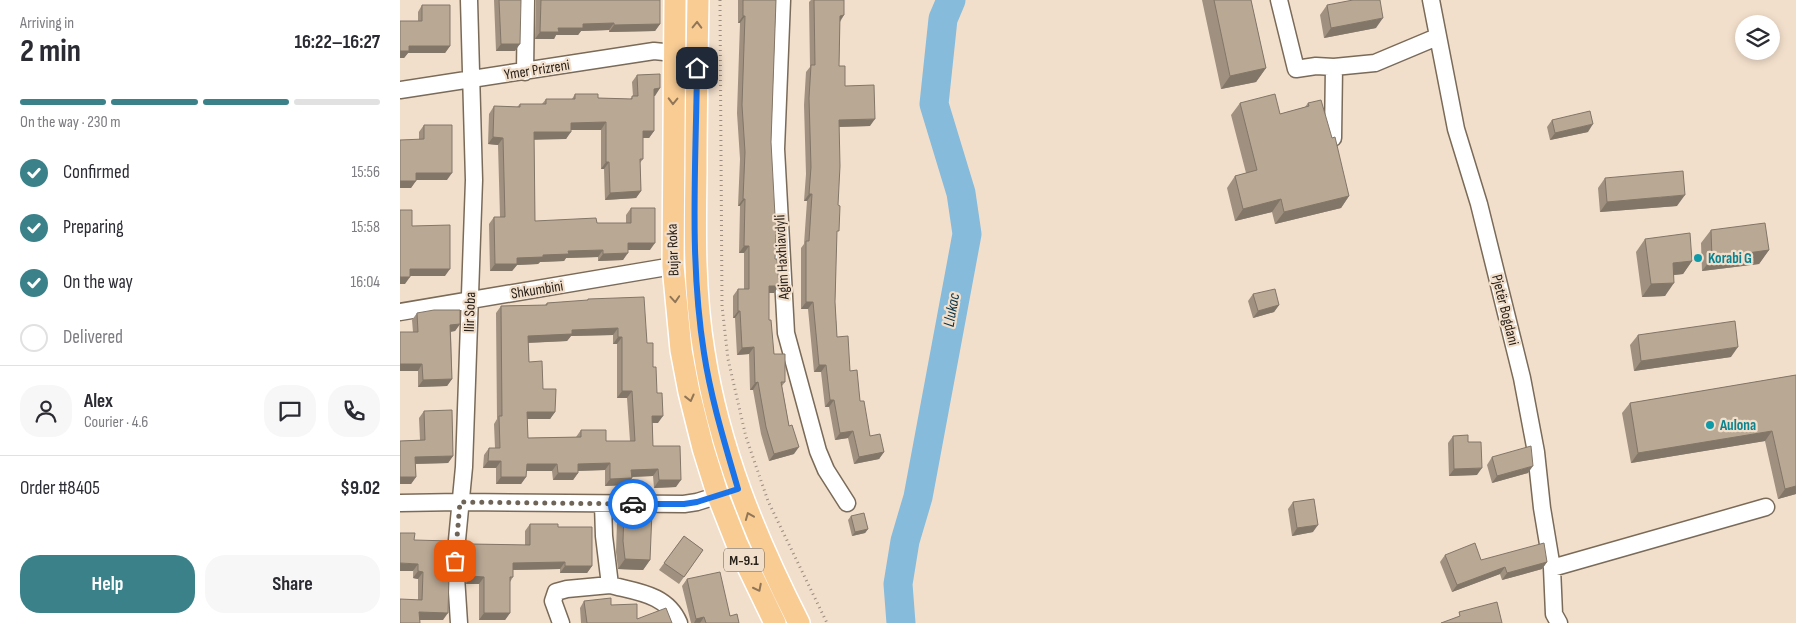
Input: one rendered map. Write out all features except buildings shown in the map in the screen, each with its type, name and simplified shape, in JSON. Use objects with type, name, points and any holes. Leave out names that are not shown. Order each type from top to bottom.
[{"type":"main road","name":"Bujar Roka","points":[[675,0],[673,266],[677,317],[689,392],[703,448],[718,496]]},
{"type":"main road","name":"Bujar Roka","points":[[698,0],[695,232],[698,312],[711,392],[738,489]]},
{"type":"main road","name":"M-9.1","points":[[738,489],[764,551],[799,623]]},
{"type":"main road","name":"M-9.1","points":[[718,496],[737,544],[775,623]]},
{"type":"street","name":"Ilir Soba","points":[[459,623],[455,561],[464,467],[474,180],[469,0]]},
{"type":"street","points":[[525,72],[526,0]]},
{"type":"street","name":"Agim Haxhiavdyli","points":[[782,0],[776,149],[786,333],[818,451],[826,470],[846,503]]},
{"type":"street","points":[[1279,0],[1296,70],[1316,66],[1334,67],[1375,63],[1437,37]]},
{"type":"street","name":"Pjetër Bogdani","points":[[1431,0],[1456,129],[1479,204],[1522,378],[1536,452],[1542,508],[1552,568],[1554,614],[1558,623]]},
{"type":"street","name":"Ymer Prizreni","points":[[400,90],[654,52],[674,52]]},
{"type":"street","points":[[1333,138],[1334,67]]},
{"type":"street","name":"Shkumbini","points":[[400,312],[673,266]]},
{"type":"street","points":[[400,503],[684,504],[697,502],[738,489]]},
{"type":"street","points":[[602,504],[610,585]]},
{"type":"street","points":[[1552,568],[1766,507]]},
{"type":"street","points":[[561,623],[553,601],[556,592],[568,588],[610,585],[659,599],[676,614],[679,623]]},
{"type":"path","points":[[720,0],[722,306],[728,359],[746,437],[768,501],[827,623]]},
{"type":"waterway","name":"Llukac","points":[[901,623],[898,584],[905,541],[918,497],[967,234],[961,193],[934,104],[943,19],[951,0]]},
{"type":"way so far","points":[[455,561],[460,502],[633,504]]},
{"type":"place","name":"Korabi G","points":[[1698,258]]},
{"type":"place","name":"Aulona","points":[[1710,425]]},
{"type":"route","points":[[633,504],[684,504],[697,502],[738,489],[711,392],[698,312],[695,232],[697,68]]}]
